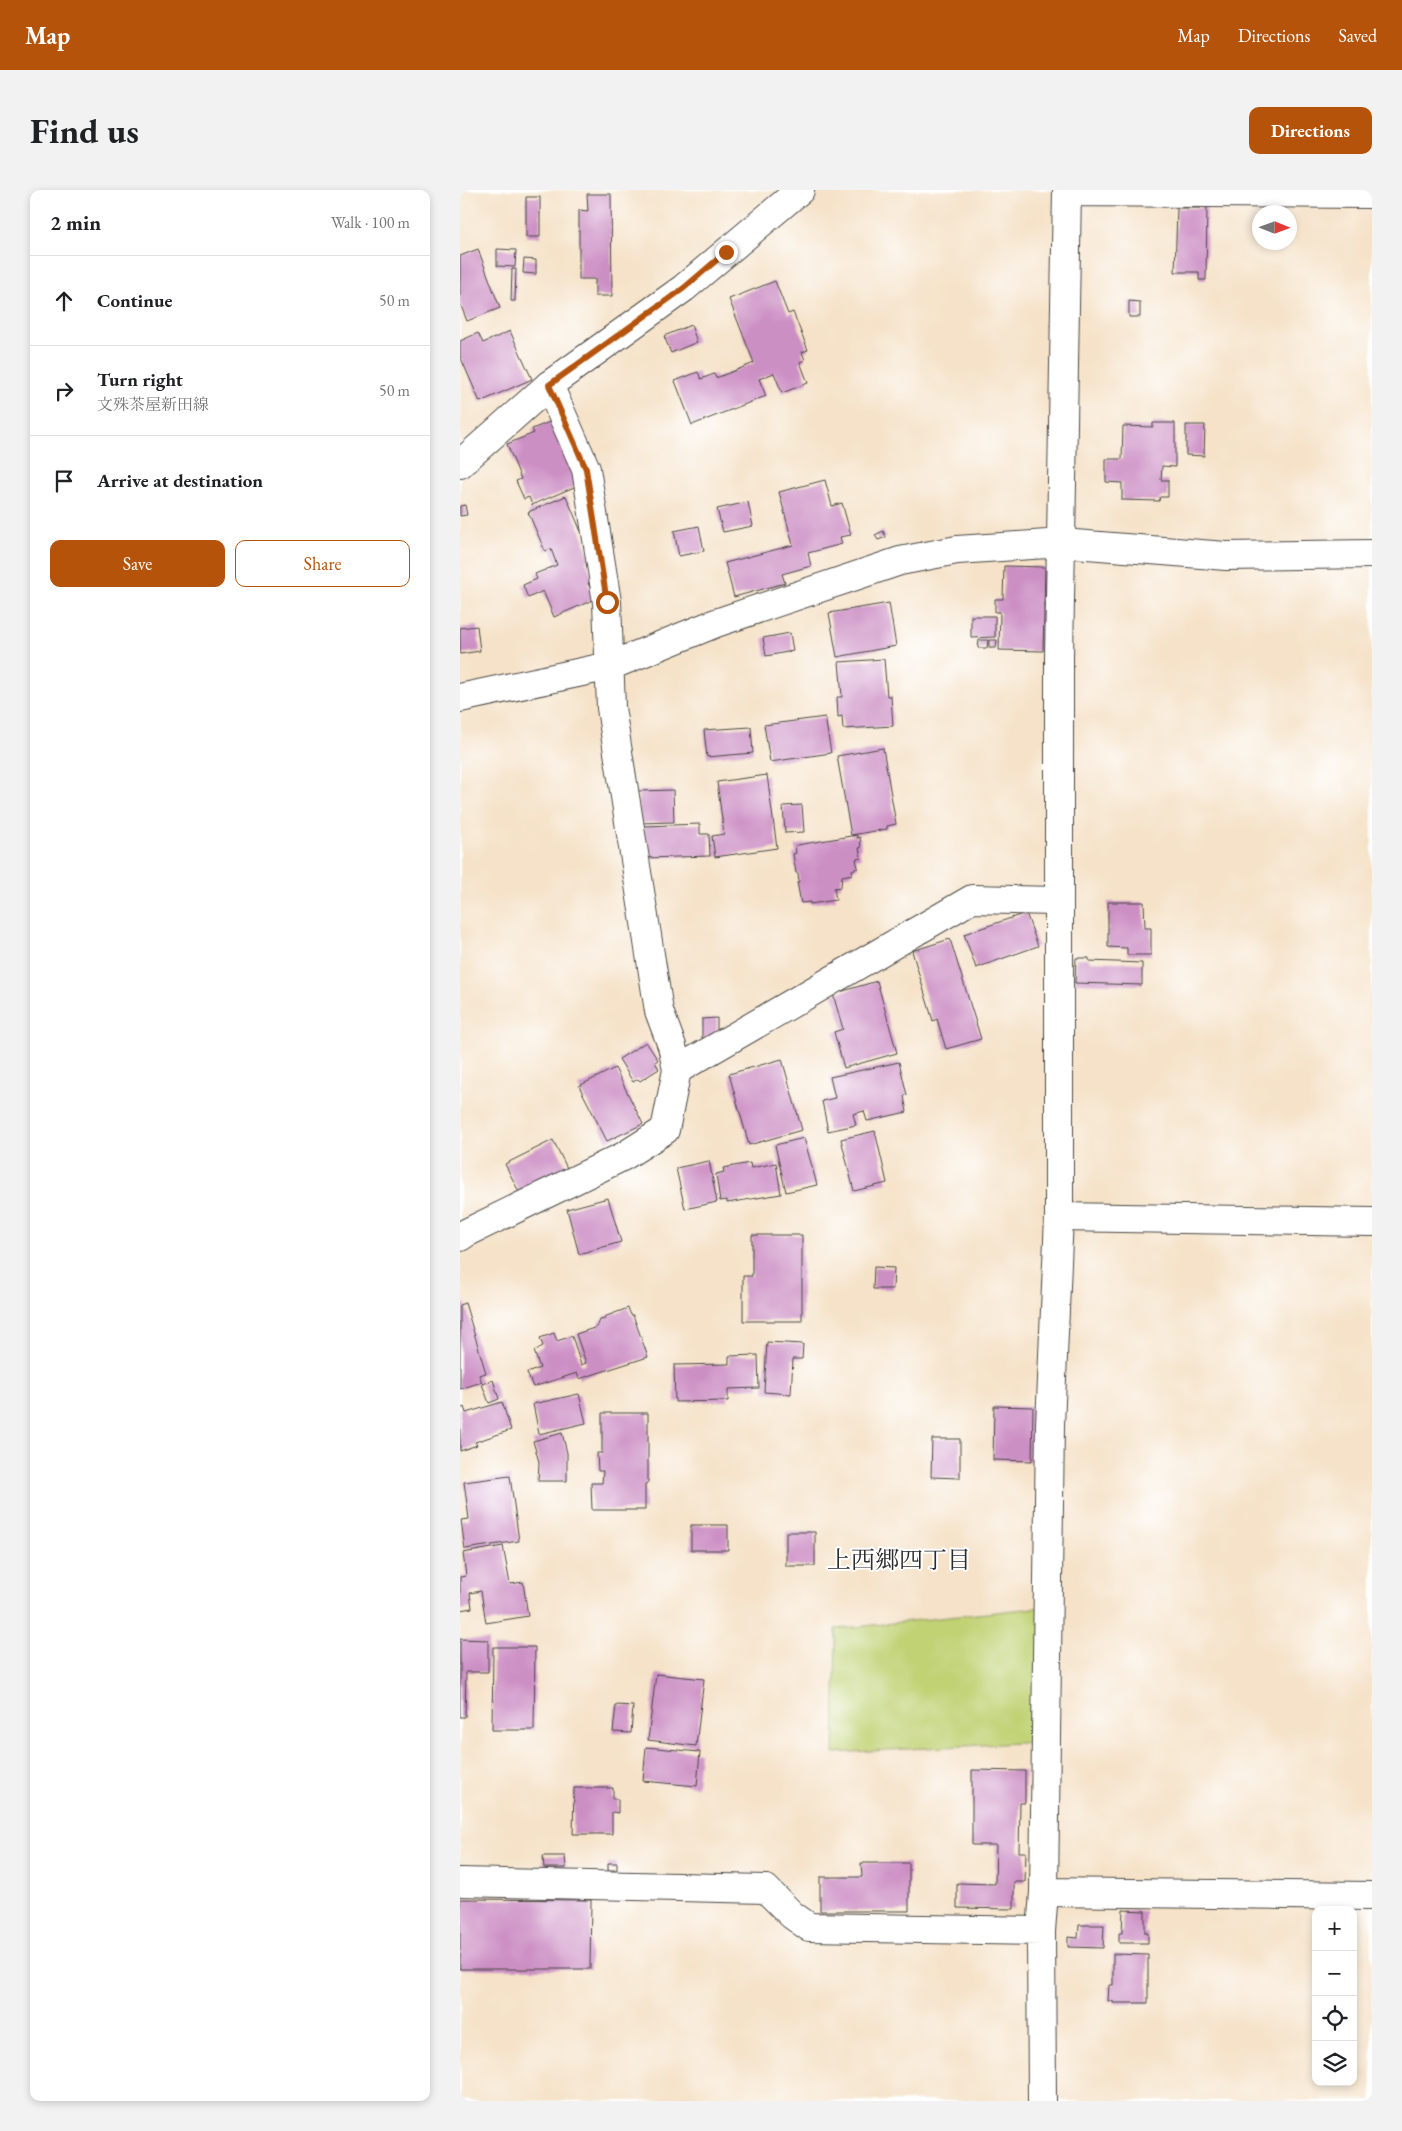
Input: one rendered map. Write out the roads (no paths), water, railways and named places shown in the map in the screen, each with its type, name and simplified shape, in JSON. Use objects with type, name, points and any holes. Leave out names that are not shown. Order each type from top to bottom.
[{"type":"street","points":[[460,464],[549,385],[684,288],[800,190]]},
{"type":"street","points":[[1042,2101],[1040,1931],[1044,1892],[1050,1426],[1058,1217],[1059,657],[1067,191],[1372,194]]},
{"type":"street","points":[[460,1238],[466,1233],[624,1156],[665,1130],[677,1070],[672,1046],[659,1010],[611,708],[607,602],[586,469],[549,385]]},
{"type":"street","points":[[460,698],[610,666],[716,623],[900,561],[957,550],[1062,543],[1226,556],[1372,554]]},
{"type":"street","points":[[677,1070],[972,899],[1058,901]]},
{"type":"street","points":[[1058,1217],[1372,1222]]},
{"type":"street","points":[[460,1882],[766,1889],[792,1915],[809,1928],[1040,1931]]},
{"type":"street","points":[[1044,1892],[1372,1896]]},
{"type":"district","name":"上西郷四丁目","points":[[899,1559]]}]
